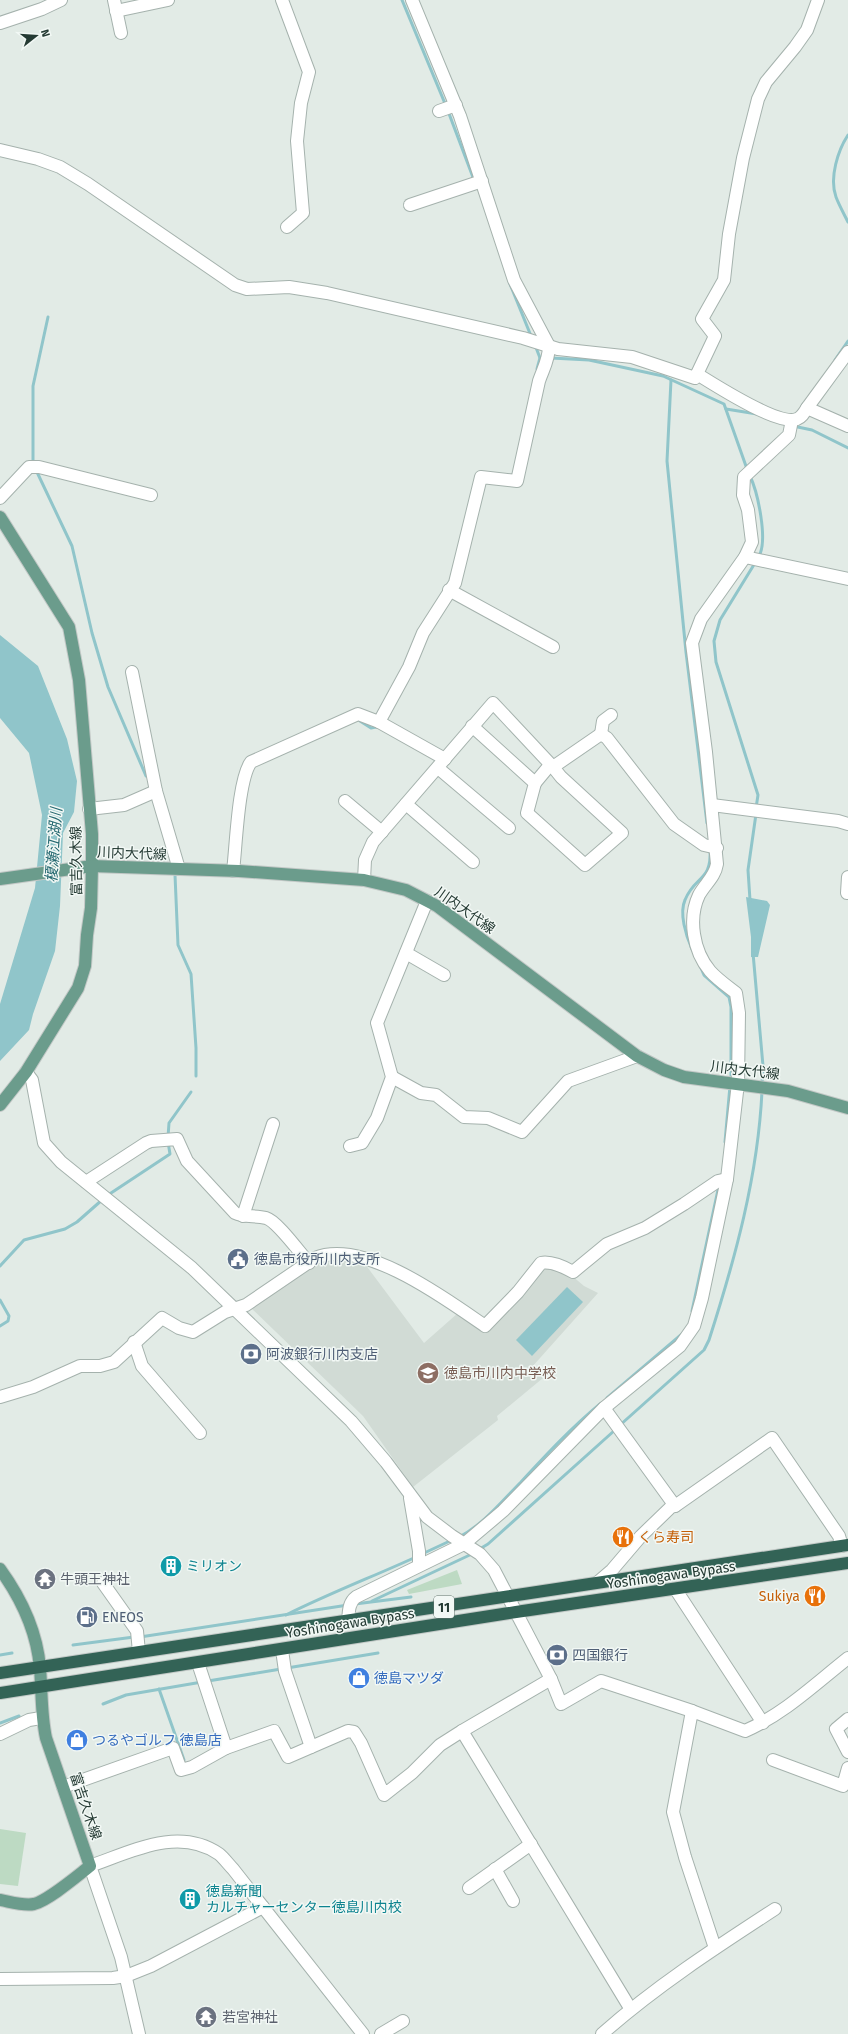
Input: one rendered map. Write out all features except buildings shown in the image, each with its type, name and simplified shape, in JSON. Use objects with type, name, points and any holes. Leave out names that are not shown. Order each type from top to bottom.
[{"type":"highway","name":"Yoshinogawa Bypass","points":[[0,1673],[40,1667],[138,1642],[348,1622],[598,1582],[845,1546]]},
{"type":"highway","name":"Yoshinogawa Bypass","points":[[0,1693],[41,1688],[516,1612],[676,1590],[848,1563]]},
{"type":"main road","name":"富吉久木線","points":[[0,517],[69,626],[79,680],[92,866],[91,908],[87,935],[85,966],[78,988],[26,1072],[0,1105]]},
{"type":"main road","name":"川内大代線","points":[[0,879],[34,876],[92,866],[233,871],[364,880],[406,890],[437,906],[638,1056],[664,1070],[684,1077],[733,1082],[788,1091],[848,1108]]},
{"type":"main road","name":"富吉久木線","points":[[0,1568],[28,1618],[37,1646],[40,1667],[41,1718],[90,1866]]},
{"type":"main road","points":[[0,1900],[25,1904],[35,1903],[45,1899],[90,1866]]},
{"type":"street","points":[[0,23],[42,9],[61,0]]},
{"type":"street","points":[[121,33],[115,5],[168,0]]},
{"type":"street","points":[[282,0],[309,72],[301,103],[297,141],[302,213],[287,227]]},
{"type":"street","points":[[378,722],[409,667],[423,633],[458,577],[481,477],[517,481],[543,369],[543,349],[514,280],[456,105],[412,0]]},
{"type":"street","points":[[0,150],[38,159],[60,168],[88,184],[235,285],[247,289],[289,287],[327,293],[543,349],[558,349],[632,357],[695,378],[715,336],[702,319],[724,280],[729,234],[743,158],[758,99],[766,82],[807,30],[818,0]]},
{"type":"street","points":[[438,111],[456,105]]},
{"type":"street","points":[[410,205],[482,181]]},
{"type":"street","points":[[348,1622],[351,1603],[419,1558],[465,1544],[503,1511],[604,1408],[680,1346],[694,1326],[702,1298],[723,1180],[739,1013],[736,993],[710,972],[704,963],[693,931],[694,907],[700,894],[716,873],[718,864],[711,847],[712,805],[692,643],[701,618],[752,559],[752,542],[748,510],[743,495],[744,478],[789,435],[792,425],[803,416],[807,408],[848,352]]},
{"type":"street","points":[[697,374],[744,402],[792,425]]},
{"type":"street","points":[[807,408],[848,426]]},
{"type":"street","points":[[0,498],[29,467],[35,467],[151,495]]},
{"type":"street","points":[[752,559],[848,579]]},
{"type":"street","points":[[449,590],[553,647]]},
{"type":"street","points":[[132,672],[156,791],[179,869]]},
{"type":"street","points":[[364,880],[364,860],[373,842],[493,703],[552,766],[561,777],[622,833],[586,865],[527,812],[535,783],[552,766],[601,734],[603,721],[610,715]]},
{"type":"street","points":[[233,871],[242,787],[247,769],[252,762],[358,714],[378,722],[441,763],[509,828]]},
{"type":"street","points":[[472,726],[535,783]]},
{"type":"street","points":[[601,734],[607,738],[674,824],[711,847]]},
{"type":"street","points":[[89,809],[124,805],[156,791]]},
{"type":"street","points":[[346,801],[382,832]]},
{"type":"street","points":[[406,804],[473,862]]},
{"type":"street","points":[[712,805],[838,821],[848,824]]},
{"type":"street","points":[[847,893],[848,877]]},
{"type":"street","points":[[350,1146],[362,1143],[377,1118],[392,1077],[377,1023],[427,901]]},
{"type":"street","points":[[406,953],[444,975]]},
{"type":"street","points":[[392,1077],[421,1092],[436,1095],[464,1117],[488,1118],[522,1132],[568,1081],[638,1056]]},
{"type":"street","points":[[26,1072],[32,1080],[44,1143],[61,1162],[192,1268],[351,1421],[386,1462],[426,1517],[465,1544],[494,1570],[509,1597],[561,1704],[601,1681],[692,1711],[745,1731],[764,1723],[848,1658]]},
{"type":"street","points":[[243,1216],[273,1124]]},
{"type":"street","points":[[86,1182],[146,1143],[167,1139],[177,1139],[187,1161],[235,1213],[243,1216],[270,1220],[290,1240],[308,1262]]},
{"type":"street","points":[[0,1397],[37,1385],[80,1366],[100,1366],[114,1362],[134,1342],[162,1318],[179,1328],[193,1332],[225,1312],[246,1305],[308,1262],[322,1255],[336,1254],[363,1258],[377,1263],[417,1281],[485,1326],[518,1292],[541,1263],[552,1264],[572,1272],[607,1244],[644,1228],[723,1180]]},
{"type":"street","points":[[134,1342],[142,1366],[200,1432]]},
{"type":"street","points":[[604,1408],[675,1506]]},
{"type":"street","points":[[598,1582],[612,1570],[646,1531],[672,1506],[675,1506],[772,1438],[845,1546]]},
{"type":"street","points":[[410,1496],[419,1558]]},
{"type":"street","points":[[103,1583],[138,1642]]},
{"type":"street","points":[[676,1590],[764,1723]]},
{"type":"street","points":[[282,1650],[285,1668],[311,1747]]},
{"type":"street","points":[[198,1663],[226,1748]]},
{"type":"street","points":[[63,1787],[172,1748],[181,1770],[192,1767],[226,1748],[274,1731],[288,1757],[348,1731],[354,1732],[361,1743],[384,1795],[412,1773],[440,1745],[550,1679]]},
{"type":"street","points":[[692,1711],[673,1812],[715,1948]]},
{"type":"street","points":[[0,1734],[29,1720],[41,1718]]},
{"type":"street","points":[[848,1719],[836,1729],[848,1752]]},
{"type":"street","points":[[462,1731],[630,2008]]},
{"type":"street","points":[[773,1760],[843,1786],[848,1768]]},
{"type":"street","points":[[139,2034],[126,1976],[90,1866],[154,1844],[170,1841],[188,1842],[202,1846],[219,1854],[364,2034]]},
{"type":"street","points":[[469,1888],[531,1844]]},
{"type":"street","points":[[495,1869],[512,1901]]},
{"type":"street","points":[[0,1979],[113,1978],[126,1976],[151,1966],[263,1907]]},
{"type":"street","points":[[602,2034],[630,2008],[715,1948],[775,1909]]},
{"type":"street","points":[[381,2034],[404,2021]]},
{"type":"shaded area","name":"徳島市川内中学校","points":[[328,1258],[365,1264],[424,1343],[458,1313],[486,1332],[518,1298],[541,1269],[547,1267],[571,1275],[584,1286],[598,1293],[532,1367],[543,1378],[497,1416],[498,1420],[413,1487],[363,1416],[249,1306],[318,1260]]},
{"type":"green space","points":[[457,1570],[462,1584],[409,1594],[407,1590]]},
{"type":"green space","points":[[0,1829],[26,1833],[18,1886],[0,1884]]},
{"type":"water","name":"榎瀬江湖川","points":[[0,635],[38,666],[67,739],[77,781],[74,812],[63,833],[60,906],[55,951],[33,1014],[29,1030],[0,1061],[0,1004],[35,888],[42,815],[29,753],[0,718]]},
{"type":"water","points":[[746,897],[767,901],[770,905],[758,957],[751,957],[751,937]]},
{"type":"water","points":[[567,1287],[583,1302],[532,1356],[516,1340]]},
{"type":"waterway","points":[[402,0],[446,106]]},
{"type":"waterway","points":[[448,111],[474,180]]},
{"type":"waterway","points":[[848,135],[838,156],[834,173],[834,189],[836,197],[848,222]]},
{"type":"waterway","points":[[510,284],[531,336]]},
{"type":"waterway","points":[[33,463],[33,386],[48,317]]},
{"type":"waterway","points":[[835,360],[848,341]]},
{"type":"waterway","points":[[535,345],[540,358],[545,358]]},
{"type":"waterway","points":[[537,369],[540,358]]},
{"type":"waterway","points":[[551,358],[589,360],[663,376],[724,404],[747,469]]},
{"type":"waterway","points":[[671,380],[667,461],[686,652],[707,823]]},
{"type":"waterway","points":[[726,409],[757,414]]},
{"type":"waterway","points":[[793,426],[812,430],[848,448]]},
{"type":"waterway","points":[[36,470],[72,546],[92,633],[108,687],[146,776]]},
{"type":"waterway","points":[[750,476],[756,493],[761,516],[763,539],[762,549],[759,556]]},
{"type":"waterway","points":[[755,563],[720,620],[714,641],[716,662],[758,795],[756,808]]},
{"type":"waterway","points":[[360,721],[371,728],[376,727]]},
{"type":"waterway","points":[[750,900],[748,870],[756,814]]},
{"type":"waterway","points":[[692,949],[684,924],[683,905],[693,886],[706,873],[710,860],[710,849]]},
{"type":"waterway","points":[[175,875],[178,945],[191,974],[196,1048],[196,1076]]},
{"type":"waterway","points":[[753,953],[763,1066],[762,1085]]},
{"type":"waterway","points":[[701,968],[704,975],[729,997],[731,1007],[731,1081]]},
{"type":"waterway","points":[[725,1142],[730,1086]]},
{"type":"waterway","points":[[619,1426],[704,1350],[709,1340],[728,1279],[744,1217],[756,1154],[762,1091]]},
{"type":"waterway","points":[[168,1137],[169,1123],[191,1092]]},
{"type":"waterway","points":[[108,1195],[170,1154],[168,1142]]},
{"type":"waterway","points":[[692,1311],[719,1185]]},
{"type":"waterway","points":[[0,1266],[24,1240],[65,1229],[77,1222],[102,1200]]},
{"type":"waterway","points":[[0,1300],[9,1316],[8,1321],[0,1326]]},
{"type":"waterway","points":[[607,1398],[682,1334]]},
{"type":"waterway","points":[[459,1537],[476,1526],[492,1512],[559,1442],[600,1404]]},
{"type":"waterway","points":[[478,1550],[488,1544],[615,1430]]},
{"type":"waterway","points":[[422,1554],[452,1540]]},
{"type":"waterway","points":[[372,1601],[474,1553]]},
{"type":"waterway","points":[[286,1615],[416,1557]]},
{"type":"waterway","points":[[355,1604],[411,1597]]},
{"type":"waterway","points":[[140,1637],[348,1605]]},
{"type":"waterway","points":[[73,1645],[134,1637]]},
{"type":"waterway","points":[[0,1655],[12,1653]]},
{"type":"waterway","points":[[287,1668],[378,1653]]},
{"type":"waterway","points":[[208,1681],[281,1669]]},
{"type":"waterway","points":[[103,1704],[126,1695],[202,1682]]},
{"type":"waterway","points":[[159,1689],[184,1760]]},
{"type":"waterway","points":[[0,1723],[19,1716]]},
{"type":"place","name":"徳島市役所川内支所","points":[[238,1259]]},
{"type":"place","name":"阿波銀行川内支店","points":[[251,1354]]},
{"type":"place","name":"徳島市川内中学校","points":[[428,1373]]},
{"type":"place","name":"くら寿司","points":[[623,1537]]},
{"type":"place","name":"ミリオン","points":[[171,1566]]},
{"type":"place","name":"牛頭王神社","points":[[45,1579]]},
{"type":"place","name":"Sukiya","points":[[815,1596]]},
{"type":"place","name":"ENEOS","points":[[87,1617]]},
{"type":"place","name":"四国銀行","points":[[557,1655]]},
{"type":"place","name":"徳島マツダ","points":[[359,1678]]},
{"type":"place","name":"つるやゴルフ 徳島店","points":[[77,1740]]},
{"type":"place","name":"徳島新聞 カルチャーセンター徳島川内校","points":[[190,1899]]},
{"type":"place","name":"若宮神社","points":[[206,2017]]}]
